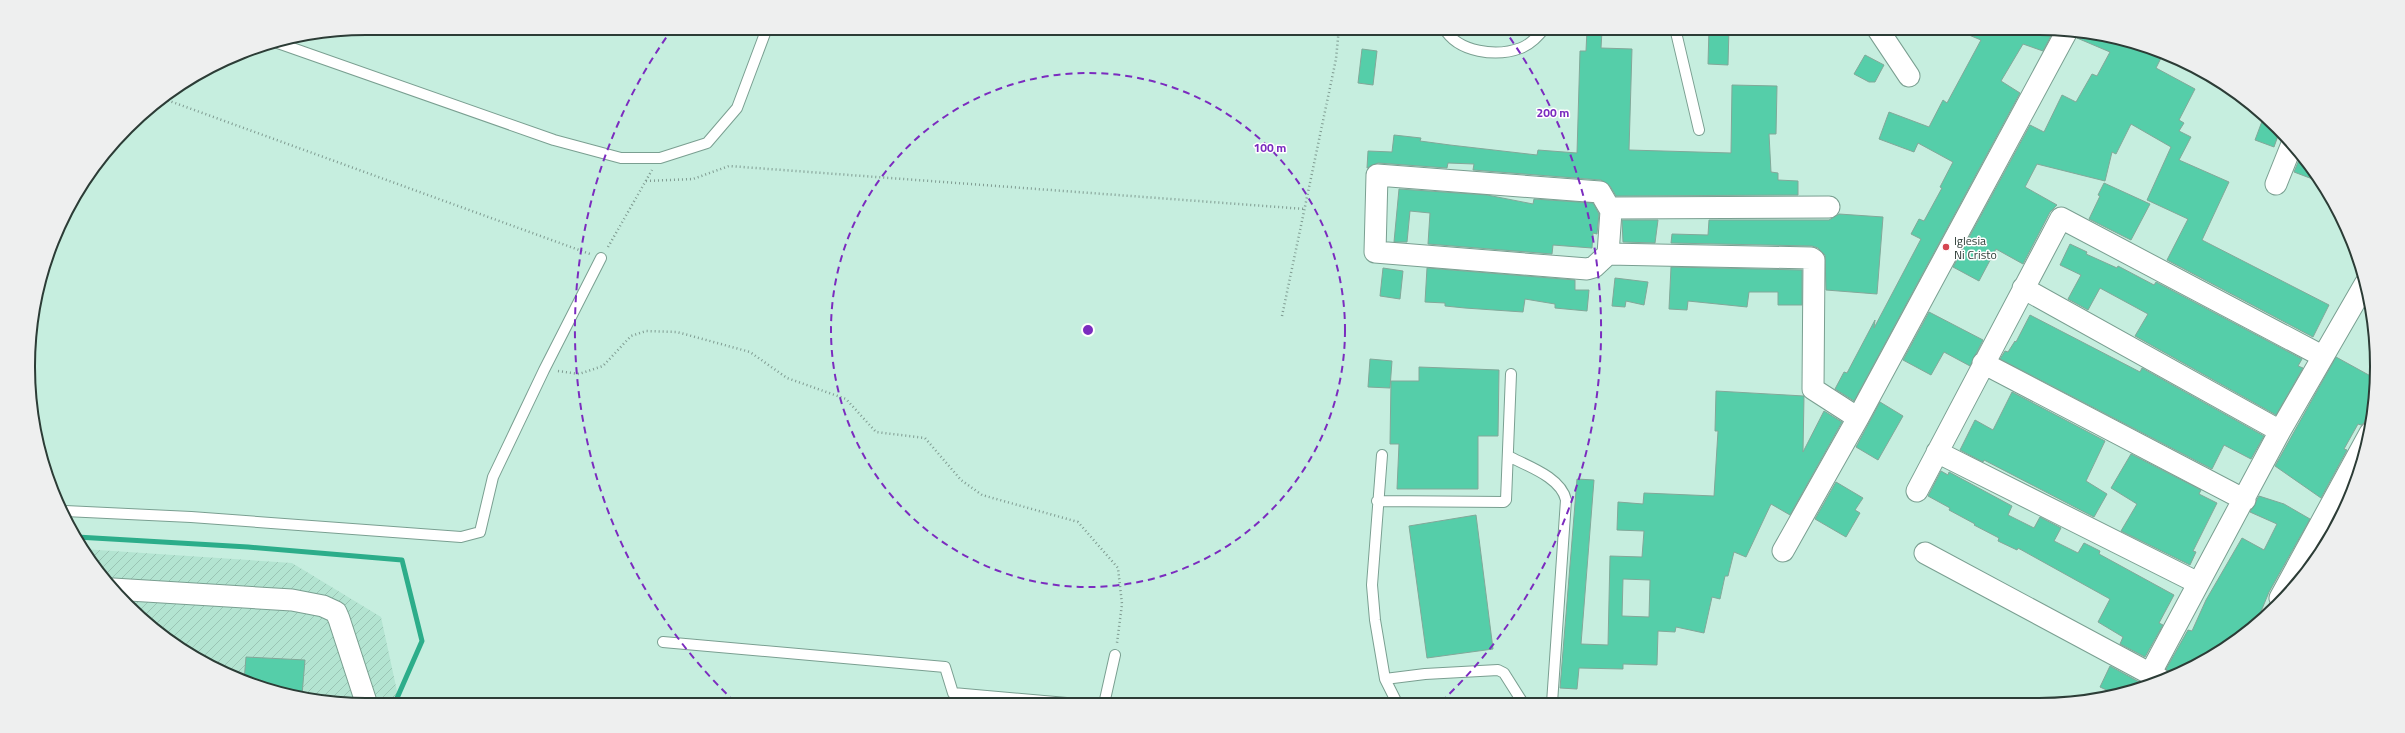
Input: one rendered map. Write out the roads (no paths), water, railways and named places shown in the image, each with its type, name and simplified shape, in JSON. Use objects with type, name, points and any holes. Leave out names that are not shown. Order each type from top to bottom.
[{"type":"street","points":[[1882,35],[1909,76]]},
{"type":"street","points":[[1783,551],[1858,418],[2064,36]]},
{"type":"street","points":[[2276,184],[2290,150]]},
{"type":"street","points":[[1378,174],[1596,191],[1601,193],[1611,208],[1608,254],[1594,267],[1587,269],[1375,252],[1376,176],[1378,174]]},
{"type":"street","points":[[1611,208],[1828,207]]},
{"type":"street","points":[[1917,491],[2058,220],[2065,218],[2322,356]]},
{"type":"street","points":[[1608,254],[1810,258],[1814,260],[1813,389],[1858,418]]},
{"type":"street","points":[[2023,288],[2280,431]]},
{"type":"street","points":[[1925,553],[2155,676],[2198,583],[2245,500],[2280,431],[2322,356],[2362,293]]},
{"type":"street","points":[[1984,363],[2245,500]]},
{"type":"street","points":[[1937,452],[2198,583]]},
{"type":"street","points":[[2286,587],[2358,455]]},
{"type":"street","points":[[121,590],[292,600],[323,606],[336,612],[365,698]]},
{"type":"lane","points":[[284,45],[554,140],[621,158],[660,158],[707,143],[737,108],[764,35]]},
{"type":"lane","points":[[1449,35],[1466,48],[1484,52],[1507,52],[1523,47],[1538,35]]},
{"type":"lane","points":[[1677,35],[1699,130]]},
{"type":"lane","points":[[68,511],[191,517],[461,537],[480,532],[493,477],[544,370],[601,258]]},
{"type":"lane","points":[[1377,501],[1504,502],[1506,500],[1511,374]]},
{"type":"lane","points":[[1382,455],[1377,501],[1372,585],[1375,620],[1385,679],[1394,698]]},
{"type":"lane","points":[[1508,456],[1557,483],[1565,493],[1566,500],[1552,698]]},
{"type":"lane","points":[[663,642],[945,667],[953,693],[1010,698]]},
{"type":"lane","points":[[1105,698],[1116,655]]},
{"type":"lane","points":[[1385,679],[1425,674],[1498,670],[1504,673],[1520,698]]},
{"type":"waterway","points":[[82,537],[248,547],[402,560],[422,641],[397,698]]},
{"type":"place","name":"Iglesia Ni Cristo","points":[[1946,247]]}]
